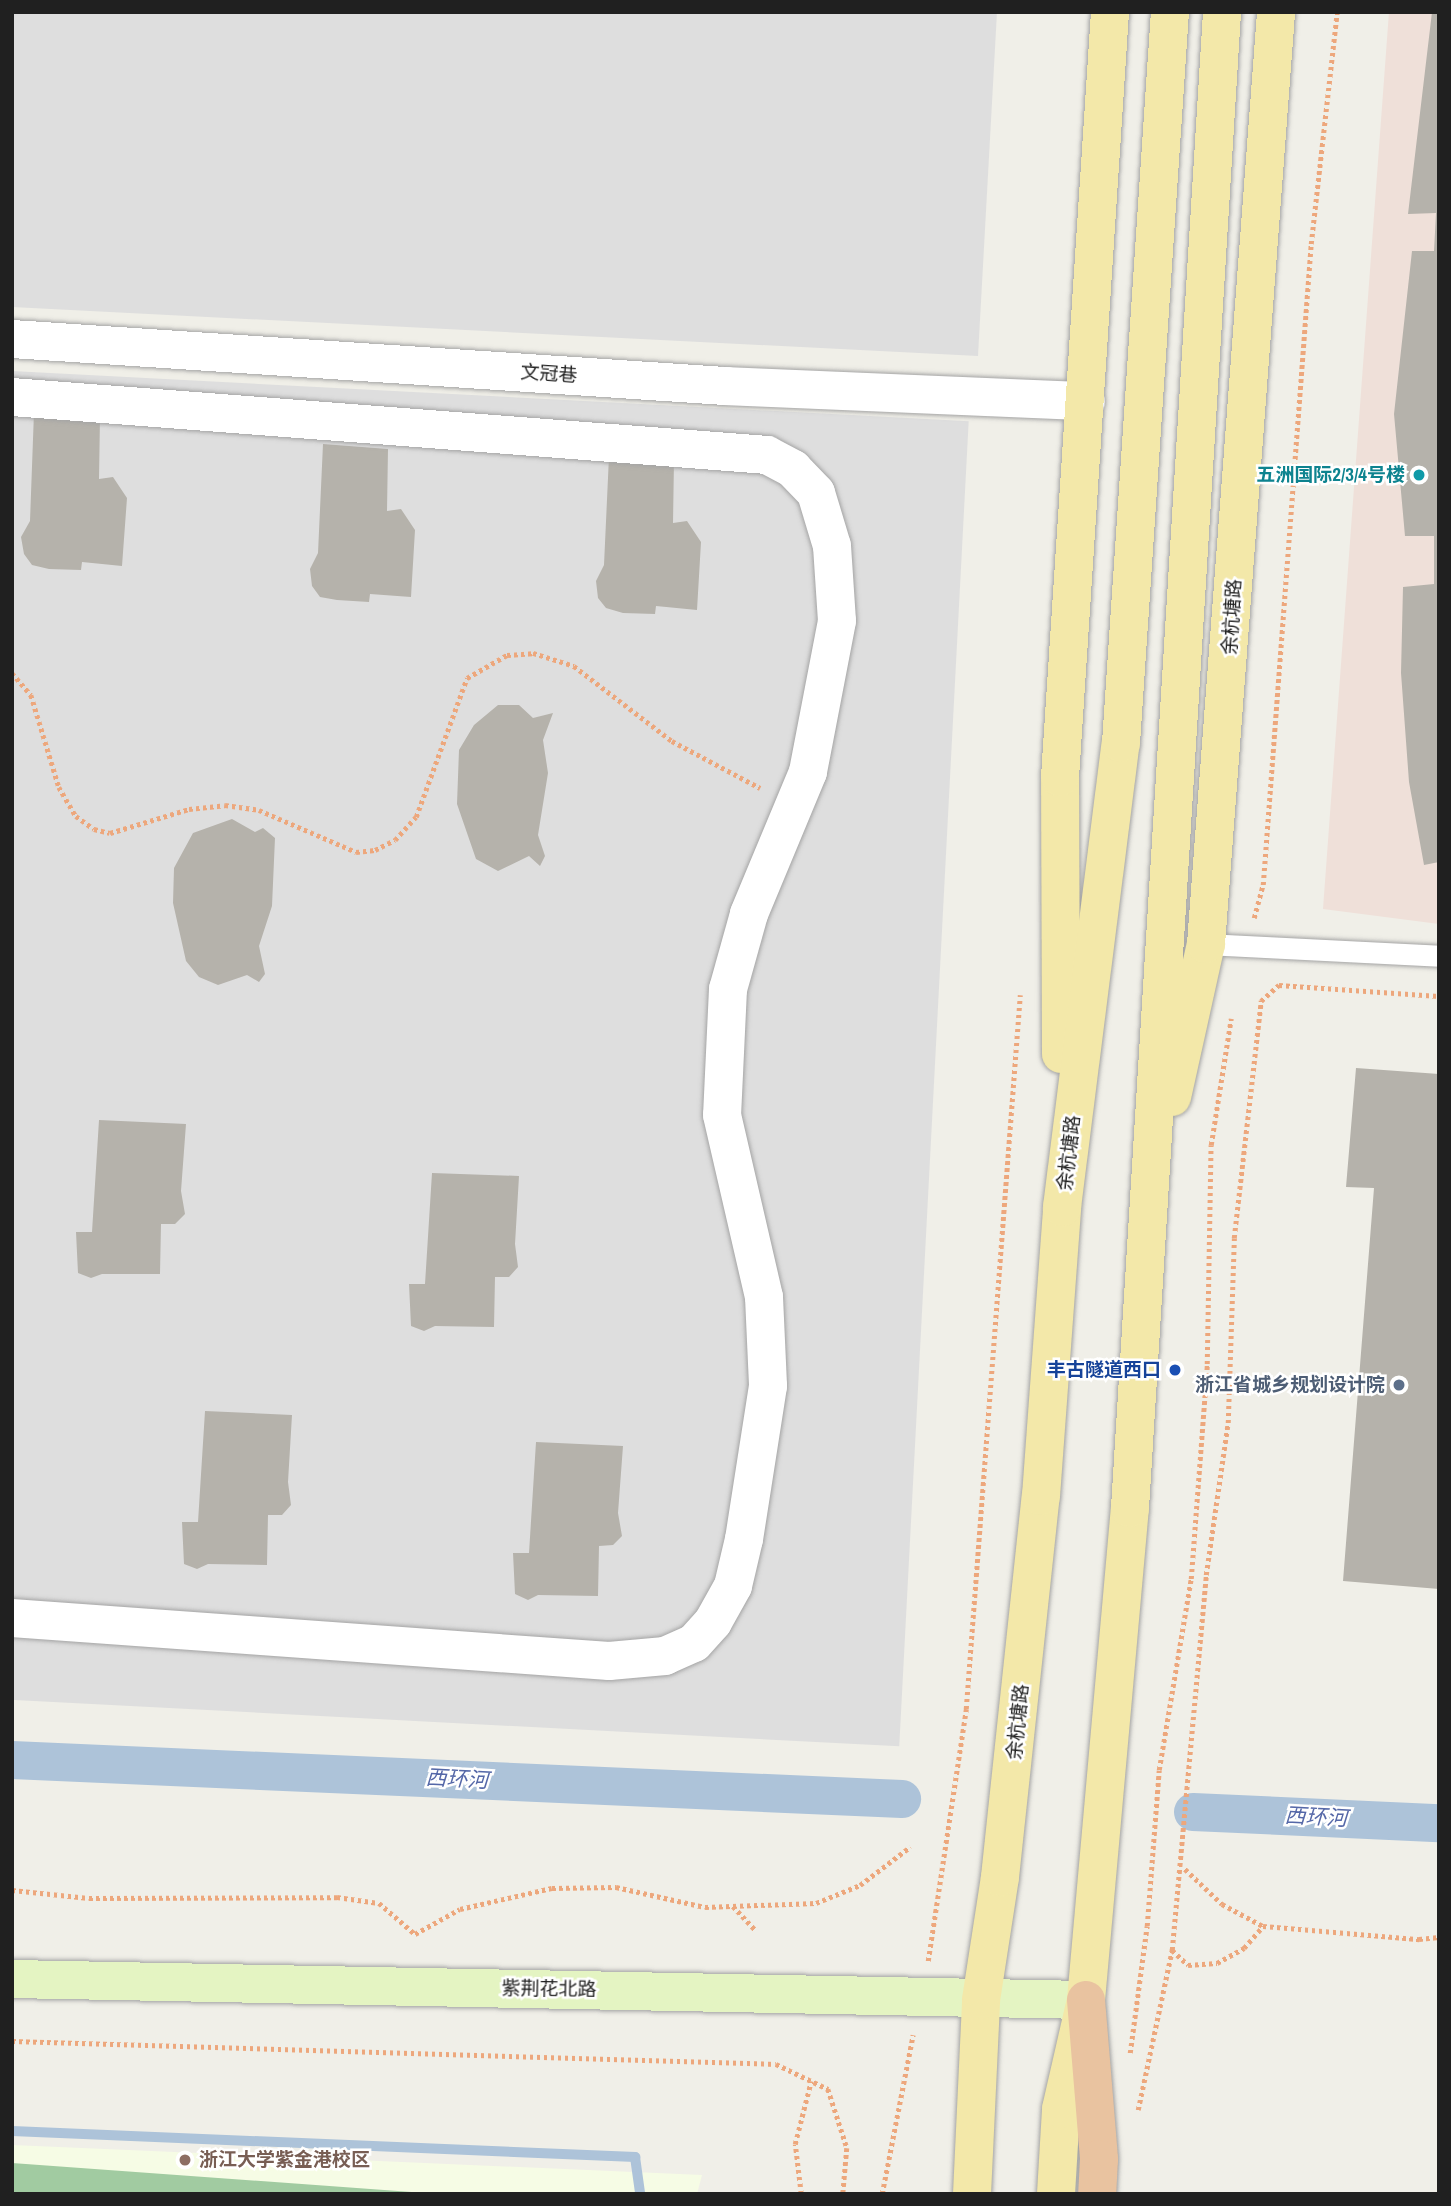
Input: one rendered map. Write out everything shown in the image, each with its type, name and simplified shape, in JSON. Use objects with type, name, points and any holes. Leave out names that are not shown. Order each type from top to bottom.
[{"type":"highway","points":[[1086,2000],[1098,2159],[1097,2194]]},
{"type":"main road","name":"余杭塘路","points":[[1062,1207],[1060,777],[1110,12]]},
{"type":"main road","name":"余杭塘路","points":[[972,2194],[981,2000],[1032,1591],[1062,1207],[1121,743],[1170,12]]},
{"type":"main road","name":"余杭塘路","points":[[1056,2194],[1061,2109],[1086,2000],[1130,1508],[1222,12]]},
{"type":"main road","name":"余杭塘路","points":[[1146,1215],[1206,944],[1276,12]]},
{"type":"main road","name":"紫荆花北路","points":[[12,1979],[1086,2000]]},
{"type":"street","name":"文冠巷","points":[[12,339],[725,386],[1086,401]]},
{"type":"street","points":[[12,397],[767,455],[793,469],[816,493],[832,546],[836,621],[822,714],[798,800],[749,914],[727,989],[722,1115],[764,1297],[768,1386],[760,1459],[733,1586],[713,1622],[694,1643],[665,1656],[609,1661],[12,1618]]},
{"type":"lane","points":[[1206,944],[1439,956]]},
{"type":"path","points":[[1246,944],[1263,884],[1311,244],[1337,12]]},
{"type":"path","points":[[12,673],[31,695],[59,787],[76,816],[94,829],[110,833],[189,809],[225,805],[259,810],[356,852],[375,850],[395,840],[416,817],[467,678],[507,656],[533,653],[574,666],[672,741],[741,782],[798,800]]},
{"type":"path","points":[[1138,2110],[1172,1950],[1206,1575],[1228,1423],[1234,1238],[1261,1001],[1279,985],[1439,996]]},
{"type":"path","points":[[882,2194],[946,1864],[967,1709],[1021,990]]},
{"type":"path","points":[[1129,2063],[1147,1926],[1159,1770],[1191,1579],[1207,1364],[1211,1145],[1232,1011]]},
{"type":"path","points":[[12,1890],[89,1898],[337,1898],[379,1902],[415,1934],[460,1909],[552,1888],[616,1887],[705,1907],[816,1903],[860,1885],[910,1847]]},
{"type":"path","points":[[1185,1869],[1222,1904],[1263,1926],[1419,1939],[1439,1937]]},
{"type":"path","points":[[733,1906],[756,1931]]},
{"type":"path","points":[[1172,1950],[1188,1965],[1217,1963],[1244,1948],[1263,1926]]},
{"type":"path","points":[[12,2041],[776,2064],[828,2089],[846,2148],[843,2194]]},
{"type":"path","points":[[801,2194],[795,2144],[811,2081]]},
{"type":"shaded area","points":[[12,12],[997,12],[978,356],[12,307]]},
{"type":"shaded area","points":[[1389,12],[1439,12],[1439,924],[1323,909]]},
{"type":"shaded area","points":[[12,371],[969,421],[899,1746],[12,1700]]},
{"type":"shaded area","name":"浙江大学紫金港校区","points":[[12,2145],[702,2175],[697,2194],[12,2194]]},
{"type":"green space","points":[[12,2163],[439,2194],[12,2194]]},
{"type":"building","name":"五洲国际2/3/4号楼","points":[[1432,12],[1439,12],[1439,862],[1424,865],[1409,782],[1401,673],[1403,587],[1434,584],[1434,536],[1405,536],[1394,414],[1412,251],[1434,251],[1436,213],[1408,214]]},
{"type":"building","points":[[34,412],[100,417],[99,479],[113,477],[127,498],[122,566],[82,562],[81,570],[49,569],[32,565],[24,554],[21,537],[30,521]]},
{"type":"building","points":[[323,444],[388,449],[387,511],[401,509],[415,530],[411,597],[370,594],[369,602],[337,600],[320,597],[312,586],[310,569],[318,553]]},
{"type":"building","points":[[609,456],[674,460],[673,523],[687,521],[701,542],[697,610],[656,606],[655,614],[623,613],[606,608],[598,598],[596,581],[604,565]]},
{"type":"building","points":[[498,705],[519,705],[533,718],[553,713],[543,740],[548,773],[538,835],[545,856],[540,866],[529,856],[498,871],[476,859],[457,804],[459,750],[474,725]]},
{"type":"building","points":[[232,819],[255,832],[263,828],[275,838],[272,906],[259,946],[265,974],[259,982],[247,975],[218,985],[199,977],[186,961],[173,903],[174,868],[193,833]]},
{"type":"building","name":"浙江省城乡规划设计院","points":[[1356,1068],[1439,1074],[1439,1589],[1343,1581],[1374,1188],[1346,1187]]},
{"type":"building","points":[[99,1120],[186,1124],[181,1191],[185,1214],[175,1224],[161,1224],[160,1274],[102,1274],[91,1278],[78,1273],[76,1232],[92,1232]]},
{"type":"building","points":[[432,1173],[519,1176],[515,1244],[518,1267],[509,1277],[495,1277],[494,1327],[435,1326],[424,1331],[411,1326],[409,1284],[425,1284]]},
{"type":"building","points":[[205,1411],[292,1415],[288,1482],[291,1505],[282,1515],[268,1515],[267,1565],[208,1564],[197,1569],[184,1564],[182,1522],[198,1522]]},
{"type":"building","points":[[536,1442],[623,1446],[618,1513],[622,1536],[613,1545],[599,1546],[598,1596],[538,1595],[528,1600],[515,1594],[513,1553],[529,1553]]},
{"type":"waterway","name":"西环河","points":[[12,1760],[902,1799]]},
{"type":"waterway","name":"西环河","points":[[1193,1812],[1439,1823]]},
{"type":"waterway","points":[[12,2131],[635,2157],[640,2194]]},
{"type":"place","name":"五洲国际2/3/4号楼","points":[[1419,475]]},
{"type":"place","name":"丰古隧道西口","points":[[1175,1370]]},
{"type":"place","name":"浙江省城乡规划设计院","points":[[1399,1385]]},
{"type":"place","name":"浙江大学紫金港校区","points":[[185,2160]]}]
